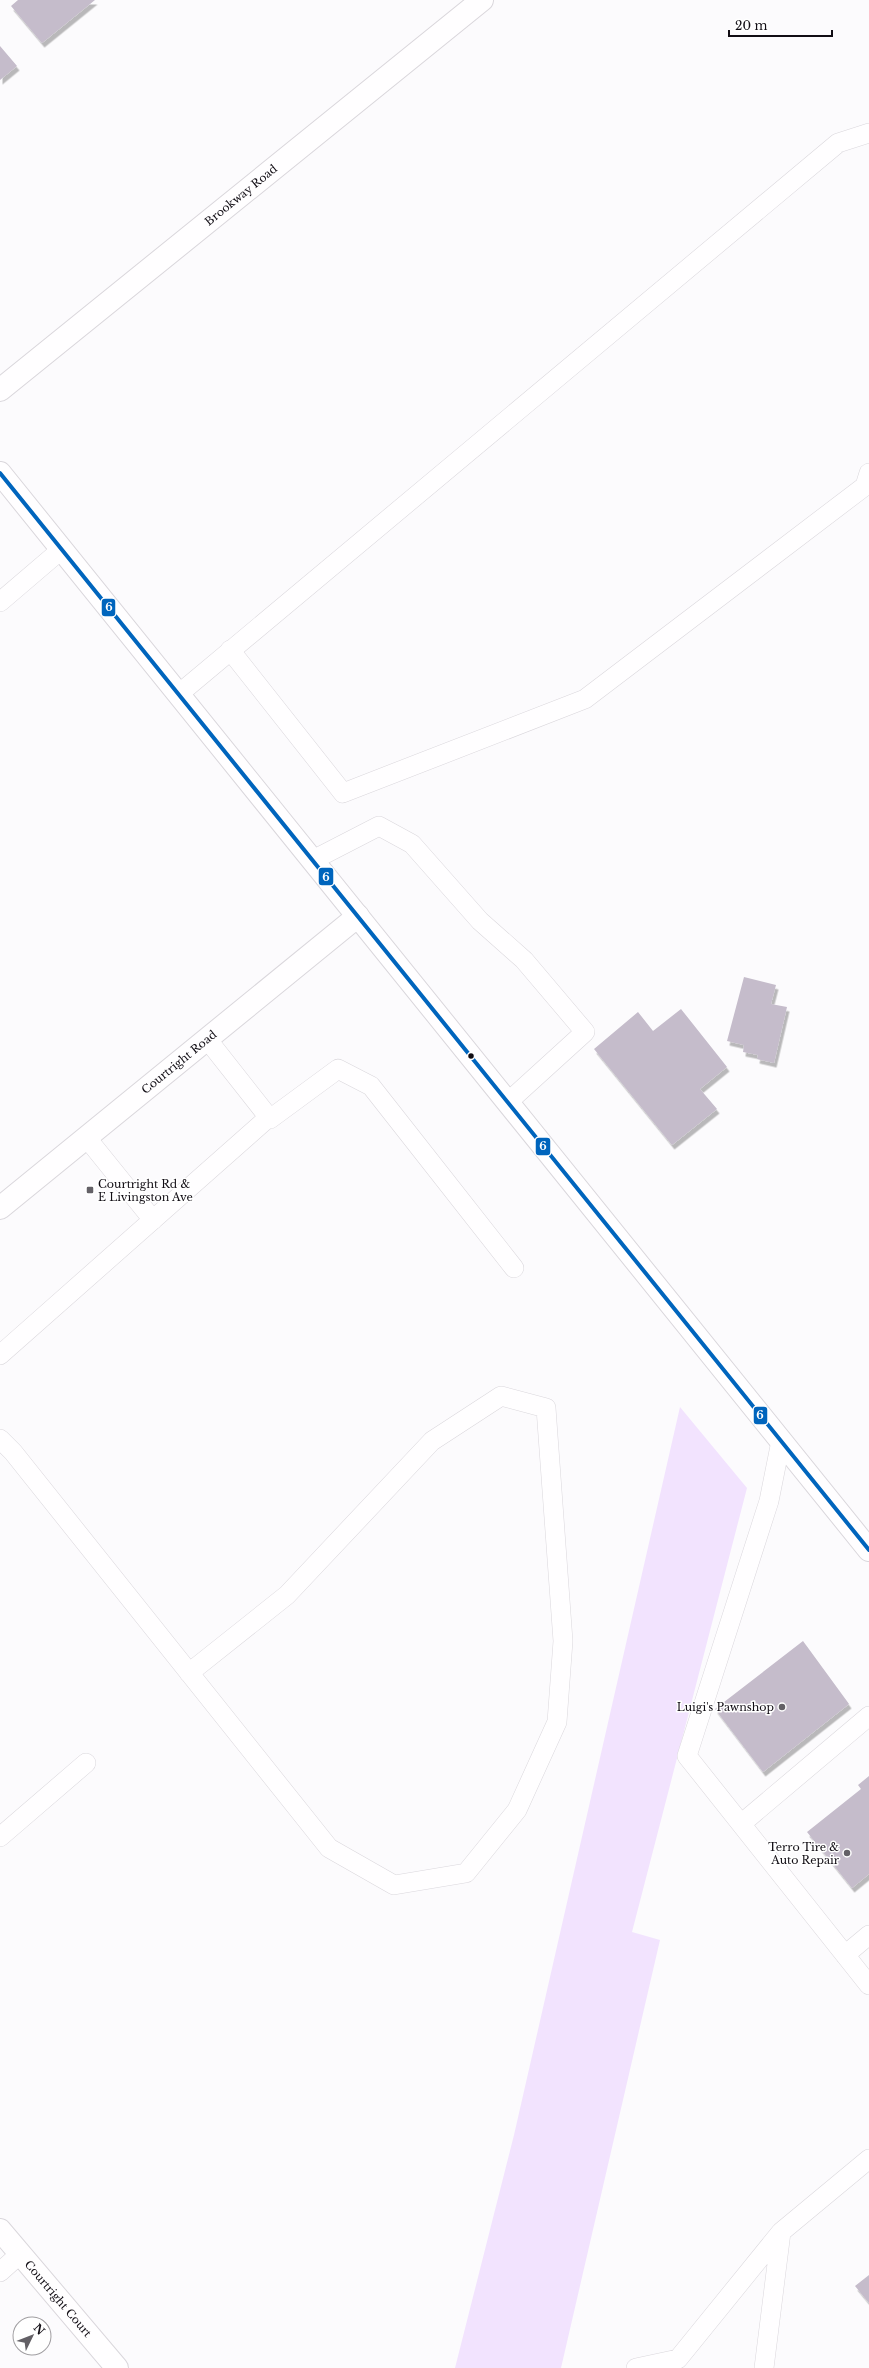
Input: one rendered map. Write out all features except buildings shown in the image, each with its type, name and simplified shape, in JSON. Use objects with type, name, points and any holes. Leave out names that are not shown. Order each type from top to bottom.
[{"type":"main road","name":"Brookway Road","points":[[0,390],[482,0]]},
{"type":"main road","points":[[0,472],[180,693],[869,1550]]},
{"type":"main road","name":"Courtright Road","points":[[0,1208],[358,916]]},
{"type":"main road","name":"Courtright Court","points":[[0,2230],[117,2368]]},
{"type":"lane","points":[[180,693],[838,143],[869,133]]},
{"type":"lane","points":[[230,650],[343,792],[585,699],[865,486],[869,472]]},
{"type":"lane","points":[[0,602],[62,550]]},
{"type":"lane","points":[[313,860],[379,826],[412,844],[480,921],[524,960],[584,1032],[508,1102]]},
{"type":"lane","points":[[207,1039],[268,1118]]},
{"type":"lane","points":[[0,1355],[268,1118],[270,1119],[338,1069],[371,1086],[514,1268]]},
{"type":"lane","points":[[86,1137],[153,1220]]},
{"type":"lane","points":[[0,1439],[13,1452],[189,1673],[329,1848],[394,1884],[466,1873],[517,1810],[557,1722],[563,1641],[546,1408],[501,1396],[432,1441],[287,1595],[189,1673]]},
{"type":"lane","points":[[781,1441],[769,1501],[687,1756],[869,1985]]},
{"type":"lane","points":[[741,1824],[869,1716]]},
{"type":"lane","points":[[0,1837],[86,1763]]},
{"type":"lane","points":[[845,1954],[869,1935]]},
{"type":"lane","points":[[636,2368],[678,2359],[781,2232],[869,2159]]},
{"type":"lane","points":[[764,2368],[781,2232]]},
{"type":"lane","points":[[0,2272],[20,2254]]},
{"type":"shaded area","points":[[680,1407],[747,1488],[632,1932],[660,1940],[561,2368],[455,2368],[514,2135]]},
{"type":"transit line","name":"6","points":[[0,473],[869,1550]]},
{"type":"place","name":"Courtright Rd & E Livingston Ave","points":[[90,1190]]},
{"type":"place","name":"Luigi's Pawnshop","points":[[782,1707]]},
{"type":"place","name":"Terro Tire & Auto Repair","points":[[847,1853]]}]
